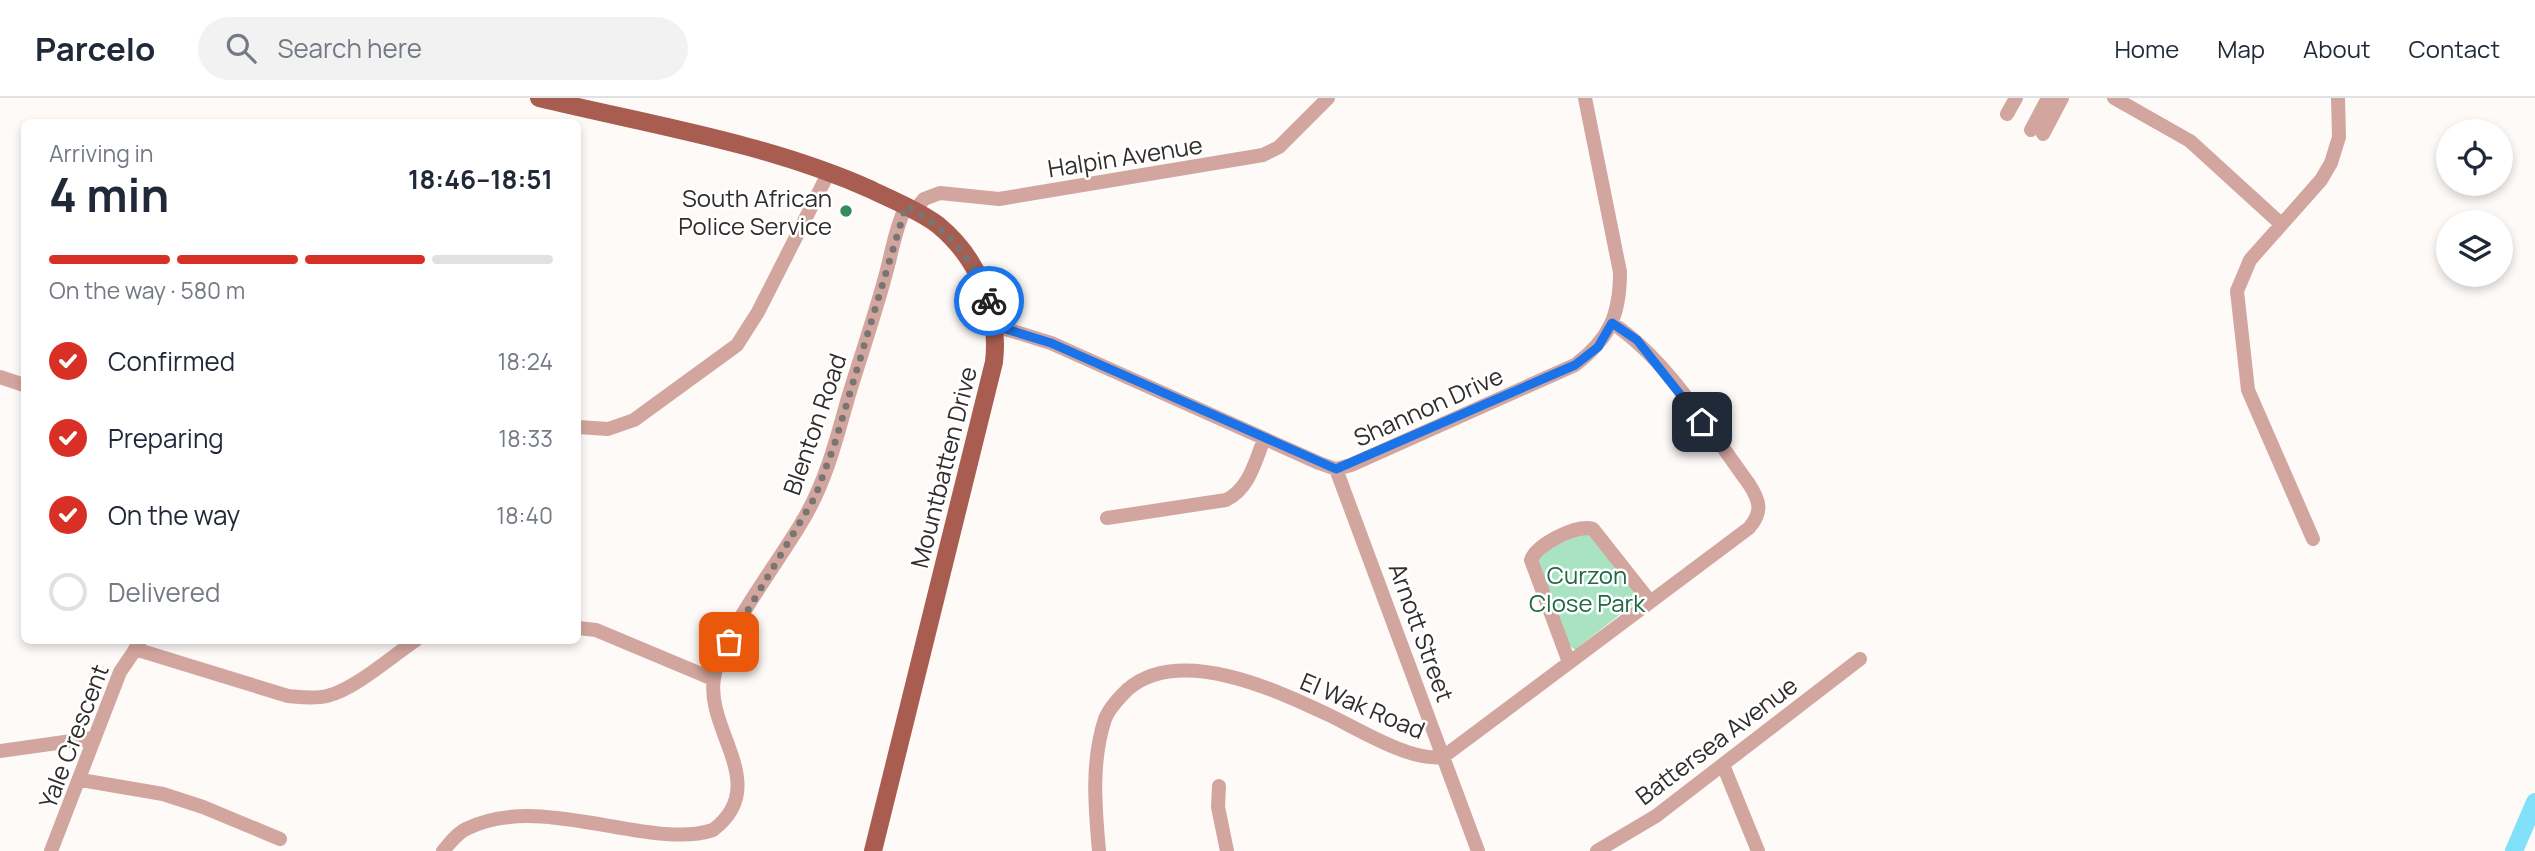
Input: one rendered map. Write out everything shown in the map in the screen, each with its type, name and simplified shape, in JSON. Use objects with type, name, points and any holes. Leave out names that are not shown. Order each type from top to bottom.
[{"type":"main road","name":"Mountbatten Drive","points":[[539,98],[769,153],[830,172],[910,208],[936,224],[965,255],[983,285],[996,326],[991,375],[873,851]]},
{"type":"street","name":"Halpin Avenue","points":[[910,208],[940,192],[999,199],[1254,157],[1279,147],[1328,98]]},
{"type":"street","name":"Shannon Drive","points":[[996,326],[1051,343],[1336,469],[1575,365],[1598,347],[1612,323],[1619,298],[1620,272],[1585,98]]},
{"type":"street","points":[[2007,114],[2016,98]]},
{"type":"street","points":[[2048,98],[2037,132],[2062,98]]},
{"type":"street","points":[[2114,98],[2190,141],[2281,224]]},
{"type":"street","points":[[2313,538],[2253,404],[2238,306],[2241,275],[2250,260],[2321,180],[2331,163],[2339,138],[2338,98]]},
{"type":"street","points":[[581,426],[608,429],[634,420],[737,345],[747,331],[830,172]]},
{"type":"street","name":"Blenton Road","points":[[713,680],[737,627],[815,497],[834,446],[910,208]]},
{"type":"street","name":"El Wak Road","points":[[1099,851],[1095,795],[1098,746],[1106,715],[1135,684],[1159,673],[1193,670],[1241,679],[1325,713],[1390,745],[1434,758],[1443,757],[1649,600],[1749,528],[1759,513],[1759,503],[1749,484],[1655,359],[1637,340],[1612,323]]},
{"type":"street","points":[[0,377],[21,383]]},
{"type":"street","points":[[1107,518],[1226,500],[1237,495],[1244,486],[1264,439]]},
{"type":"street","name":"Arnott Street","points":[[1336,469],[1478,851]]},
{"type":"street","points":[[1569,662],[1531,560],[1538,548],[1578,530],[1593,529],[1649,600]]},
{"type":"street","points":[[443,851],[465,829],[496,821],[537,822],[670,847],[712,831],[734,803],[739,786],[736,765],[718,712],[713,680],[596,630],[581,628]]},
{"type":"street","points":[[138,645],[288,696],[311,697],[328,696],[352,684],[410,644]]},
{"type":"street","name":"Yale Crescent","points":[[51,851],[81,780],[93,738],[120,672],[138,645]]},
{"type":"street","name":"Battersea Avenue","points":[[1597,851],[1656,816],[1860,659]]},
{"type":"street","points":[[0,751],[93,738]]},
{"type":"street","points":[[1723,765],[1758,851]]},
{"type":"street","points":[[81,780],[163,794],[203,807],[280,839]]},
{"type":"street","points":[[1219,786],[1218,807],[1227,851]]},
{"type":"green space","name":"Curzon Close Park","points":[[1584,531],[1595,534],[1636,589],[1637,601],[1575,650],[1568,644],[1536,561],[1539,554]]},
{"type":"waterway","points":[[2514,851],[2535,802]]},
{"type":"way so far","points":[[729,642],[815,497],[834,446],[885,278],[901,215],[906,206],[936,224],[957,245],[978,275],[989,301]]},
{"type":"place","name":"South African Police Service","points":[[846,211]]},
{"type":"route","points":[[989,301],[996,326],[1051,343],[1336,469],[1352,465],[1575,365],[1598,347],[1612,323],[1637,340],[1655,359],[1702,422]]}]
